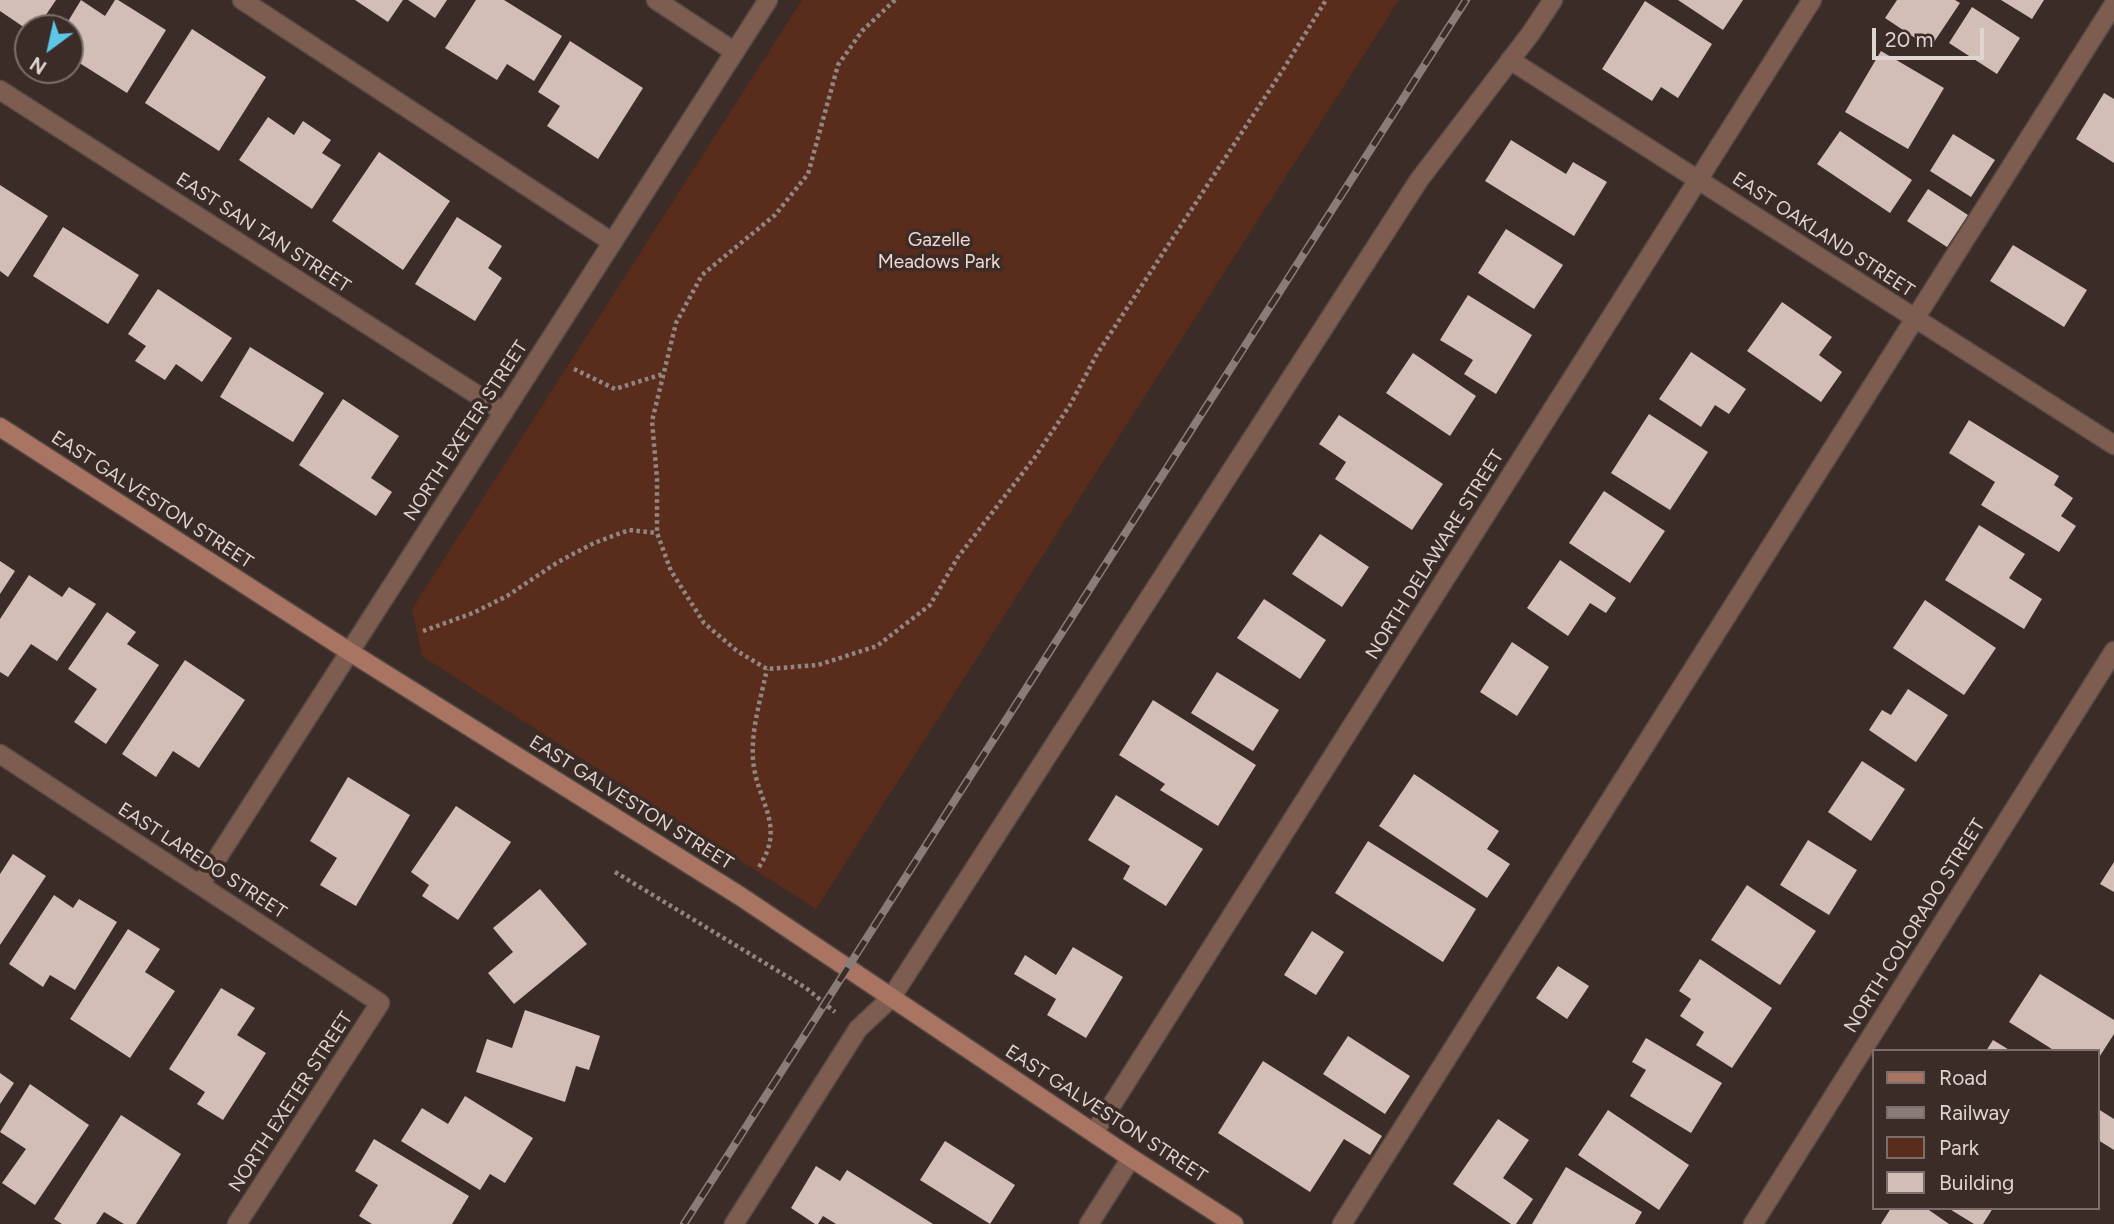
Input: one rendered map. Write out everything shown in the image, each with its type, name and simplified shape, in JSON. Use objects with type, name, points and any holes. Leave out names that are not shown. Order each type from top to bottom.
[{"type":"street","points":[[242,0],[612,243]]},
{"type":"street","points":[[656,0],[735,52]]},
{"type":"street","name":"NORTH EXETER STREET","points":[[200,885],[768,0]]},
{"type":"street","points":[[734,1224],[858,1029],[891,998],[1419,180],[1553,0]]},
{"type":"street","name":"NORTH DELAWARE STREET","points":[[1094,1133],[1812,0]]},
{"type":"street","points":[[1342,1224],[2114,4]]},
{"type":"street","name":"EAST OAKLAND STREET","points":[[1510,60],[2114,445]]},
{"type":"street","name":"EAST SAN TAN STREET","points":[[0,90],[504,412]]},
{"type":"street","name":"EAST GALVESTON STREET","points":[[0,426],[350,652],[740,896],[1234,1224]]},
{"type":"street","name":"NORTH COLORADO STREET","points":[[1753,1224],[2114,651]]},
{"type":"street","name":"EAST LAREDO STREET","points":[[0,754],[380,1003]]},
{"type":"street","name":"NORTH EXETER STREET","points":[[237,1224],[380,1003]]},
{"type":"street","points":[[1089,1224],[1131,1158]]},
{"type":"path","points":[[895,0],[862,31],[838,65],[808,174],[775,215],[702,275],[676,323],[652,421],[657,479],[657,533],[671,571],[704,623],[737,651],[767,669],[818,665],[877,646],[930,606],[958,557],[1035,457],[1070,405],[1097,354],[1326,0]]},
{"type":"path","points":[[574,369],[615,389],[663,374]]},
{"type":"path","points":[[423,631],[507,596],[558,562],[594,543],[628,530],[657,533]]},
{"type":"path","points":[[759,867],[773,830],[753,760],[755,722],[767,669]]},
{"type":"path","points":[[615,872],[806,988],[858,1029]]},
{"type":"green space","name":"Gazelle Meadows Park","points":[[802,0],[1399,0],[816,909],[422,656],[412,609]]},
{"type":"building","points":[[0,0],[56,0],[46,14],[14,14],[14,20],[0,11]]},
{"type":"building","points":[[81,0],[105,16],[115,0],[118,0],[166,30],[127,93],[84,66],[84,14],[72,14]]},
{"type":"building","points":[[355,0],[403,0],[388,22]]},
{"type":"building","points":[[408,0],[447,0],[435,18]]},
{"type":"building","points":[[476,0],[504,0],[562,36],[534,81],[507,64],[497,80],[445,48]]},
{"type":"building","points":[[1678,0],[1743,0],[1723,30]]},
{"type":"building","points":[[1897,0],[1955,0],[1960,3],[1930,48],[1885,18]]},
{"type":"building","points":[[2001,0],[2044,0],[2032,19]]},
{"type":"building","points":[[1645,1],[1712,44],[1678,98],[1661,87],[1652,101],[1602,69]]},
{"type":"building","points":[[1972,7],[2020,38],[1997,74],[1949,43]]},
{"type":"building","points":[[192,29],[266,77],[219,151],[145,103]]},
{"type":"building","points":[[570,41],[643,88],[598,159],[547,126],[560,106],[538,92]]},
{"type":"building","points":[[1881,51],[1944,88],[1908,149],[1845,112]]},
{"type":"building","points":[[2104,93],[2114,99],[2114,163],[2076,139]]},
{"type":"building","points":[[268,117],[294,135],[303,121],[331,140],[322,153],[341,165],[312,209],[239,160]]},
{"type":"building","points":[[1840,131],[1912,180],[1890,213],[1817,164]]},
{"type":"building","points":[[1953,134],[1995,160],[1971,197],[1930,171]]},
{"type":"building","points":[[1511,140],[1566,174],[1573,162],[1607,182],[1574,236],[1485,181]]},
{"type":"building","points":[[379,152],[450,201],[403,270],[332,221]]},
{"type":"building","points":[[0,185],[48,216],[8,277],[0,271]]},
{"type":"building","points":[[1928,189],[1968,215],[1947,247],[1907,221]]},
{"type":"building","points":[[457,217],[502,246],[488,268],[502,278],[475,321],[415,284]]},
{"type":"building","points":[[63,227],[139,275],[108,324],[33,276]]},
{"type":"building","points":[[1506,229],[1563,265],[1534,309],[1478,273]]},
{"type":"building","points":[[2013,245],[2087,290],[2064,327],[1990,281]]},
{"type":"building","points":[[158,289],[232,338],[202,382],[176,364],[165,380],[135,361],[146,346],[128,334]]},
{"type":"building","points":[[1468,295],[1532,335],[1496,394],[1464,374],[1473,360],[1440,340]]},
{"type":"building","points":[[1782,302],[1832,337],[1819,355],[1842,372],[1821,402],[1747,351]]},
{"type":"building","points":[[250,347],[324,393],[293,442],[220,397]]},
{"type":"building","points":[[1691,352],[1746,389],[1729,414],[1715,405],[1701,427],[1659,399]]},
{"type":"building","points":[[1413,353],[1476,396],[1450,436],[1386,393]]},
{"type":"building","points":[[343,399],[399,436],[371,478],[392,492],[376,516],[299,465]]},
{"type":"building","points":[[1649,414],[1708,452],[1670,510],[1611,473]]},
{"type":"building","points":[[1339,415],[1443,484],[1412,530],[1335,479],[1346,462],[1319,444]]},
{"type":"building","points":[[1969,420],[2059,476],[2054,485],[2073,498],[2061,516],[2076,526],[2059,552],[1981,505],[1995,482],[1949,453]]},
{"type":"building","points":[[1604,491],[1665,531],[1630,583],[1569,543]]},
{"type":"building","points":[[1979,525],[2025,554],[2009,578],[2042,599],[2024,629],[1945,580]]},
{"type":"building","points":[[1320,534],[1369,567],[1342,607],[1292,574]]},
{"type":"building","points":[[1560,560],[1616,598],[1606,613],[1590,603],[1568,636],[1527,608]]},
{"type":"building","points":[[0,561],[15,571],[0,594]]},
{"type":"building","points":[[29,575],[62,597],[69,587],[96,604],[57,661],[31,644],[8,677],[0,672],[0,619]]},
{"type":"building","points":[[1264,599],[1326,640],[1300,679],[1237,638]]},
{"type":"building","points":[[1925,600],[1996,648],[1964,695],[1893,648]]},
{"type":"building","points":[[107,612],[136,632],[127,644],[159,665],[106,744],[74,722],[97,689],[68,669]]},
{"type":"building","points":[[1512,642],[1549,667],[1517,716],[1480,692]]},
{"type":"building","points":[[185,660],[245,700],[199,768],[173,751],[156,777],[122,754]]},
{"type":"building","points":[[1217,672],[1279,710],[1253,751],[1191,713]]},
{"type":"building","points":[[1908,689],[1948,715],[1916,762],[1869,730],[1882,710],[1891,715]]},
{"type":"building","points":[[1153,700],[1256,765],[1218,826],[1160,790],[1165,784],[1119,755]]},
{"type":"building","points":[[1862,761],[1905,789],[1871,841],[1828,812]]},
{"type":"building","points":[[1414,774],[1499,831],[1487,849],[1510,864],[1487,898],[1379,826]]},
{"type":"building","points":[[348,777],[410,815],[356,906],[320,885],[337,858],[310,841]]},
{"type":"building","points":[[1116,795],[1203,849],[1166,906],[1123,879],[1130,866],[1088,840]]},
{"type":"building","points":[[456,806],[511,842],[458,920],[422,896],[429,885],[411,872]]},
{"type":"building","points":[[1808,840],[1857,870],[1829,915],[1780,885]]},
{"type":"building","points":[[1368,841],[1476,909],[1443,962],[1335,893]]},
{"type":"building","points":[[13,854],[46,876],[0,945],[0,874]]},
{"type":"building","points":[[2114,862],[2114,892],[2100,884]]},
{"type":"building","points":[[1747,885],[1816,931],[1780,985],[1711,940]]},
{"type":"building","points":[[540,889],[587,944],[514,1004],[488,973],[513,952],[493,928]]},
{"type":"building","points":[[54,895],[73,908],[79,899],[117,922],[75,990],[50,975],[43,987],[9,964]]},
{"type":"building","points":[[128,929],[160,949],[145,972],[175,991],[130,1058],[70,1019]]},
{"type":"building","points":[[1312,931],[1344,952],[1316,995],[1284,975]]},
{"type":"building","points":[[1073,947],[1123,977],[1086,1038],[1047,1015],[1056,999],[1014,974],[1025,955],[1056,975]]},
{"type":"building","points":[[1700,959],[1772,1008],[1732,1068],[1696,1045],[1704,1032],[1680,1016],[1691,999],[1679,991]]},
{"type":"building","points":[[1558,966],[1589,986],[1567,1019],[1536,998]]},
{"type":"building","points":[[2040,974],[2114,1020],[2114,1034],[2100,1056],[2100,1049],[2052,1049],[2009,1022]]},
{"type":"building","points":[[221,988],[255,1008],[237,1035],[266,1053],[223,1120],[197,1104],[205,1092],[169,1069]]},
{"type":"building","points":[[525,1010],[600,1036],[589,1070],[576,1066],[565,1102],[476,1072],[487,1039],[512,1048]]},
{"type":"building","points":[[1348,1036],[1410,1076],[1385,1114],[1323,1074]]},
{"type":"building","points":[[1646,1038],[1722,1083],[1691,1133],[1630,1096],[1646,1070],[1632,1062]]},
{"type":"building","points":[[1993,1040],[2008,1049],[1987,1049]]},
{"type":"building","points":[[1263,1061],[1382,1136],[1370,1155],[1344,1139],[1310,1192],[1218,1133]]},
{"type":"building","points":[[0,1073],[14,1083],[0,1104]]},
{"type":"building","points":[[30,1084],[89,1125],[35,1205],[2,1183],[26,1149],[0,1132]]},
{"type":"building","points":[[465,1096],[533,1138],[505,1183],[490,1174],[480,1190],[401,1141],[422,1108],[448,1124]]},
{"type":"building","points":[[1608,1110],[1689,1165],[1659,1210],[1578,1155]]},
{"type":"building","points":[[2100,1110],[2114,1119],[2114,1150],[2100,1141]]},
{"type":"building","points":[[121,1115],[181,1154],[136,1224],[124,1224],[104,1212],[96,1224],[62,1224],[54,1219]]},
{"type":"building","points":[[1498,1119],[1529,1140],[1503,1178],[1533,1199],[1516,1224],[1511,1224],[1453,1184]]},
{"type":"building","points":[[374,1139],[469,1196],[452,1224],[372,1224],[359,1216],[378,1185],[355,1171]]},
{"type":"building","points":[[945,1141],[1015,1185],[990,1224],[920,1180]]},
{"type":"building","points":[[816,1166],[840,1181],[847,1170],[933,1224],[836,1224],[823,1216],[818,1224],[815,1224],[791,1208]]},
{"type":"building","points":[[1566,1167],[1642,1212],[1635,1224],[1532,1224]]},
{"type":"building","points":[[1890,1210],[1929,1210],[1949,1224],[1881,1224]]},
{"type":"building","points":[[1951,1210],[1992,1210],[1983,1224],[1974,1224]]},
{"type":"railway","points":[[684,1224],[1466,0]]}]
